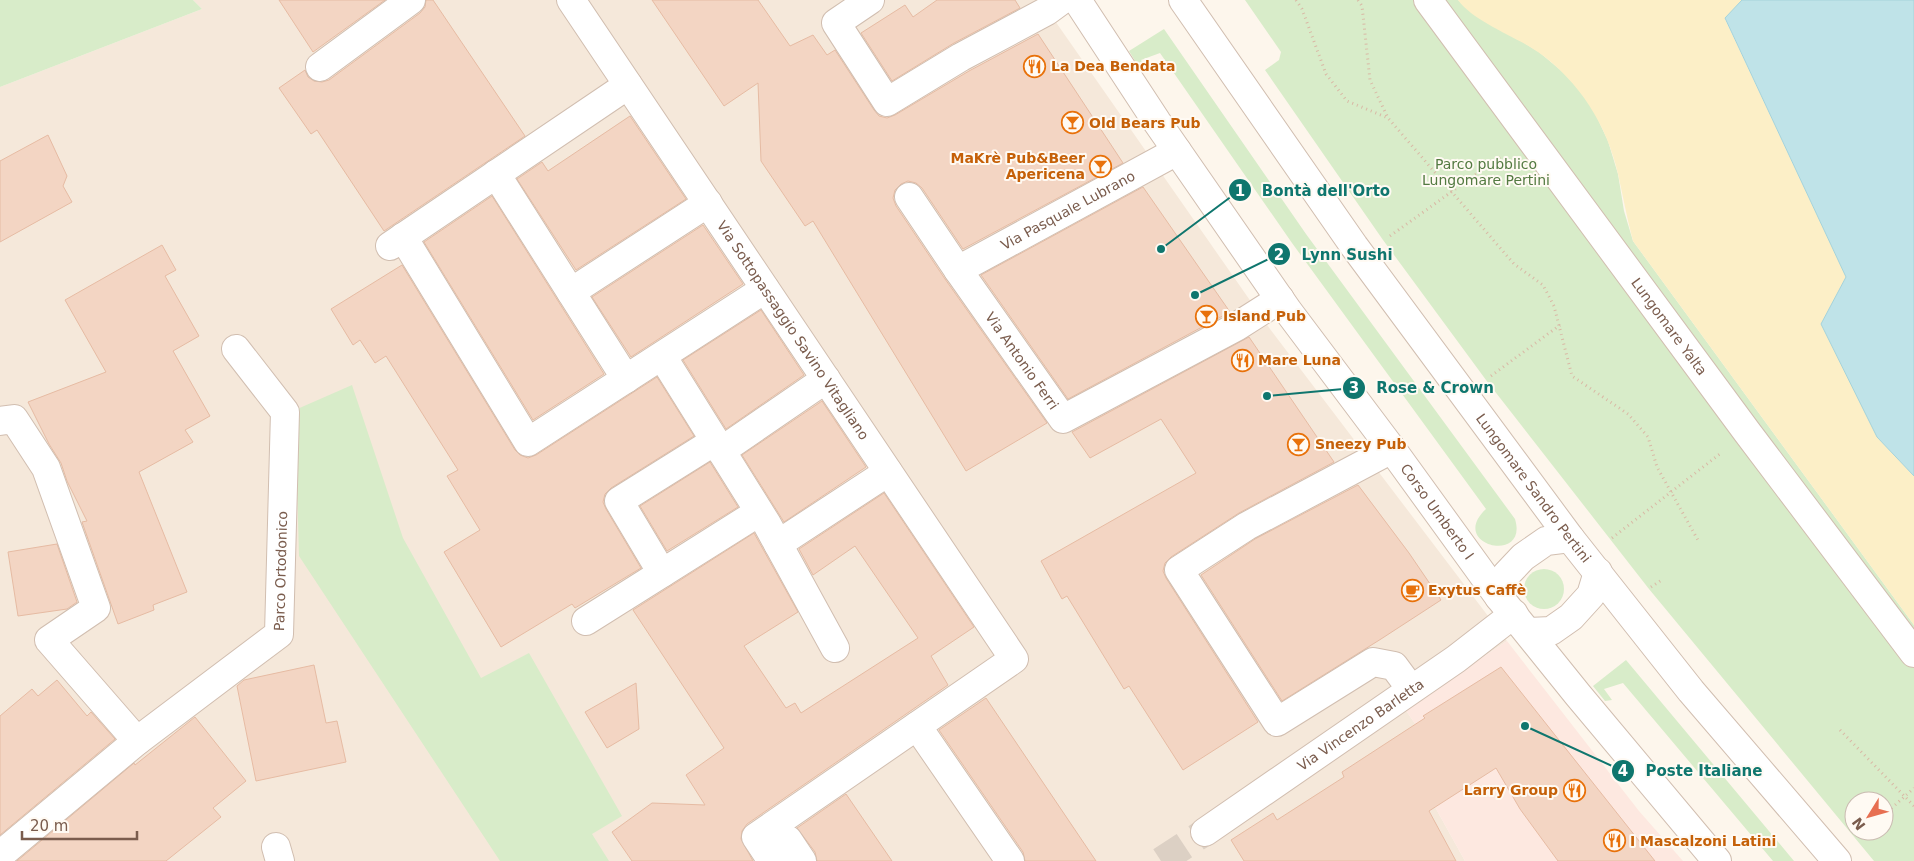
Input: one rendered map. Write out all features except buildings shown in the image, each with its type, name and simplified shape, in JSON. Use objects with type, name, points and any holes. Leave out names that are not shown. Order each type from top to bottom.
[{"type":"street","points":[[320,67],[412,0]]},
{"type":"street","name":"Via Sottopassaggio Savino Vitagliano","points":[[571,0],[1014,659],[916,726]]},
{"type":"street","points":[[870,0],[836,23],[887,102],[961,57],[1047,12],[1062,0]]},
{"type":"street","name":"Corso Umberto I","points":[[1077,0],[1177,151],[1280,299],[1514,614],[1584,702],[1717,861]]},
{"type":"street","name":"Lungomare Sandro Pertini","points":[[1183,0],[1354,246],[1570,538],[1691,691],[1837,861]]},
{"type":"street","name":"Lungomare Yalta","points":[[1428,0],[1747,432],[1914,653]]},
{"type":"street","points":[[628,85],[397,241],[528,442],[766,289]]},
{"type":"street","name":"Via Pasquale Lubrano","points":[[958,270],[1177,151]]},
{"type":"street","points":[[496,174],[626,379]]},
{"type":"street","name":"Via Antonio Ferri","points":[[909,197],[1063,419],[1236,327],[1280,299]]},
{"type":"street","points":[[571,292],[708,203]]},
{"type":"street","name":"Parco Ortodonico","points":[[0,855],[137,741],[279,634],[285,412],[236,348]]},
{"type":"street","points":[[662,356],[778,544],[835,648]]},
{"type":"street","points":[[662,572],[619,502],[718,446],[826,379]]},
{"type":"street","points":[[0,422],[14,419],[46,468],[96,608],[49,640],[137,741]]},
{"type":"street","points":[[1392,449],[1247,526],[1179,570],[1277,722],[1373,662],[1394,666],[1411,690]]},
{"type":"street","points":[[778,544],[888,472]]},
{"type":"street","points":[[586,621],[759,512]]},
{"type":"street","points":[[1570,538],[1546,541],[1523,557],[1506,575],[1514,614],[1551,631],[1571,617],[1591,595],[1598,572]]},
{"type":"street","name":"Via Vincenzo Barletta","points":[[1205,832],[1456,659],[1514,614]]},
{"type":"street","points":[[787,854],[756,837],[916,726],[1010,861]]},
{"type":"path","points":[[1296,0],[1302,9],[1326,74],[1347,101],[1388,118]]},
{"type":"path","points":[[1358,0],[1362,6],[1370,80],[1388,118],[1514,264],[1542,285],[1554,306],[1572,376],[1628,414],[1648,437],[1657,467],[1699,542]]},
{"type":"path","points":[[1384,240],[1528,136]]},
{"type":"path","points":[[1486,380],[1560,325]]},
{"type":"path","points":[[1609,540],[1747,432]]},
{"type":"path","points":[[1840,730],[1914,806]]},
{"type":"path","points":[[1894,806],[1914,788]]},
{"type":"shaded area","points":[[193,0],[1042,0],[1270,329],[1507,641],[1405,709],[1460,790],[1435,807],[1465,861],[0,861],[0,87],[202,9]]},
{"type":"shaded area","points":[[1507,641],[1639,811],[1683,861],[1465,861],[1435,807],[1460,790],[1405,709]]},
{"type":"green space","points":[[0,0],[193,0],[202,9],[0,87]]},
{"type":"green space","name":"Parco pubblico Lungomare Pertini","points":[[1245,0],[1458,0],[1486,22],[1539,52],[1564,73],[1580,91],[1594,111],[1608,141],[1618,174],[1624,211],[1633,241],[1914,625],[1914,861],[1874,861],[1857,841],[1894,841],[1894,791],[1844,791],[1844,825],[1649,589],[1486,380],[1383,240],[1265,70],[1279,60],[1281,52]]},
{"type":"green space","points":[[1164,29],[1306,234],[1515,519],[1516,533],[1511,542],[1502,546],[1491,545],[1482,540],[1476,532],[1477,522],[1486,509],[1292,243],[1160,53],[1141,60],[1147,69],[1140,69],[1129,51]]},
{"type":"green space","points":[[352,385],[403,538],[481,678],[529,653],[622,816],[592,834],[609,861],[500,861],[299,556],[295,410]]},
{"type":"green space","points":[[1548,569],[1555,572],[1561,578],[1564,589],[1563,597],[1555,606],[1548,609],[1540,609],[1533,606],[1525,597],[1524,585],[1527,578],[1536,570]]},
{"type":"green space","points":[[1626,660],[1794,861],[1773,861],[1623,683],[1604,689],[1612,700],[1605,701],[1593,686]]},
{"type":"sand","points":[[1458,0],[1742,0],[1725,19],[1846,277],[1821,324],[1877,437],[1914,476],[1914,625],[1633,241],[1613,156],[1607,138],[1589,105],[1566,76],[1553,64],[1529,46],[1484,22],[1465,8]]},
{"type":"water","points":[[1742,0],[1914,0],[1914,476],[1877,437],[1821,324],[1846,277],[1725,18]]},
{"type":"tunnel","points":[[1161,861],[1205,832]]},
{"type":"place","name":"La Dea Bendata","points":[[1035,66]]},
{"type":"place","name":"Old Bears Pub","points":[[1073,123]]},
{"type":"place","name":"MaKrè Pub&Beer Apericena","points":[[1101,166]]},
{"type":"place","name":"Bontà dell'Orto","points":[[1161,249]]},
{"type":"place","name":"Lynn Sushi","points":[[1195,295]]},
{"type":"place","name":"Island Pub","points":[[1207,316]]},
{"type":"place","name":"Mare Luna","points":[[1242,360]]},
{"type":"place","name":"Rose & Crown","points":[[1267,396]]},
{"type":"place","name":"Sneezy Pub","points":[[1299,444]]},
{"type":"place","name":"Exytus Caffè","points":[[1412,590]]},
{"type":"place","name":"Poste Italiane","points":[[1525,726]]},
{"type":"place","name":"Larry Group","points":[[1574,790]]},
{"type":"place","name":"I Mascalzoni Latini","points":[[1614,841]]}]
